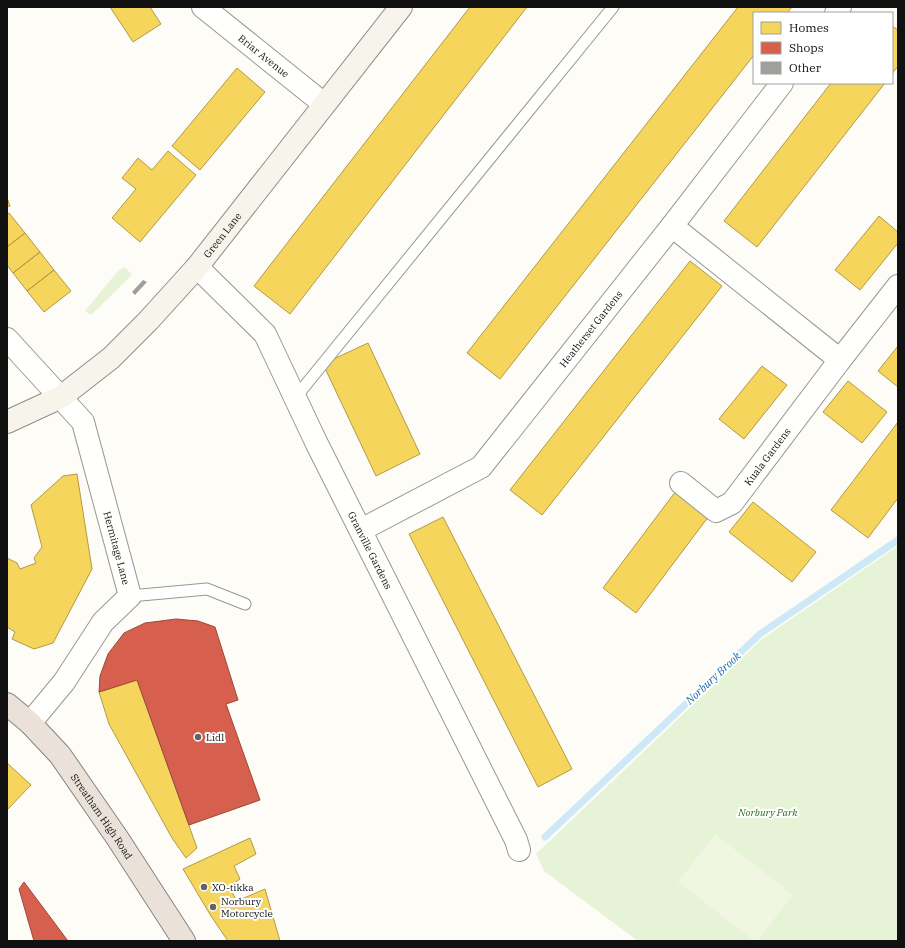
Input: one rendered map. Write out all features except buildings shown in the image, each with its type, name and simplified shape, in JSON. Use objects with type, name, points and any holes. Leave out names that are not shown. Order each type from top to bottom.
[{"type":"highway","name":"Streatham High Road","points":[[7,704],[30,723],[60,755],[118,839],[184,941]]},
{"type":"main road","name":"Green Lane","points":[[7,422],[61,397],[111,358],[148,321],[197,267],[401,7]]},
{"type":"street","name":"Briar Avenue","points":[[203,7],[324,104]]},
{"type":"street","name":"Heatherset Gardens","points":[[361,530],[481,467],[672,226],[781,84]]},
{"type":"street","points":[[672,226],[840,360]]},
{"type":"street","name":"Granville Gardens","points":[[197,267],[265,334],[294,398],[516,840],[519,850]]},
{"type":"street","name":"Kuala Gardens","points":[[681,483],[716,511],[732,503],[898,286]]},
{"type":"street","name":"Hermitage Lane","points":[[7,339],[83,422],[130,596],[103,622],[64,682],[30,723]]},
{"type":"lane","points":[[294,398],[613,7]]},
{"type":"lane","points":[[130,596],[207,589],[245,604]]},
{"type":"green space","points":[[125,267],[132,275],[91,315],[85,311],[118,271]]},
{"type":"green space","name":"Norbury Park","points":[[898,546],[898,941],[638,941],[544,871],[536,854],[762,639]]},
{"type":"green space","points":[[715,834],[793,895],[757,941],[678,882]]},
{"type":"waterway","name":"Norbury Brook","points":[[545,837],[760,634],[898,540]]},
{"type":"place","name":"Lidl","points":[[198,737]]},
{"type":"place","name":"XO-tikka","points":[[204,887]]},
{"type":"place","name":"Norbury Motorcycle","points":[[213,907]]}]
